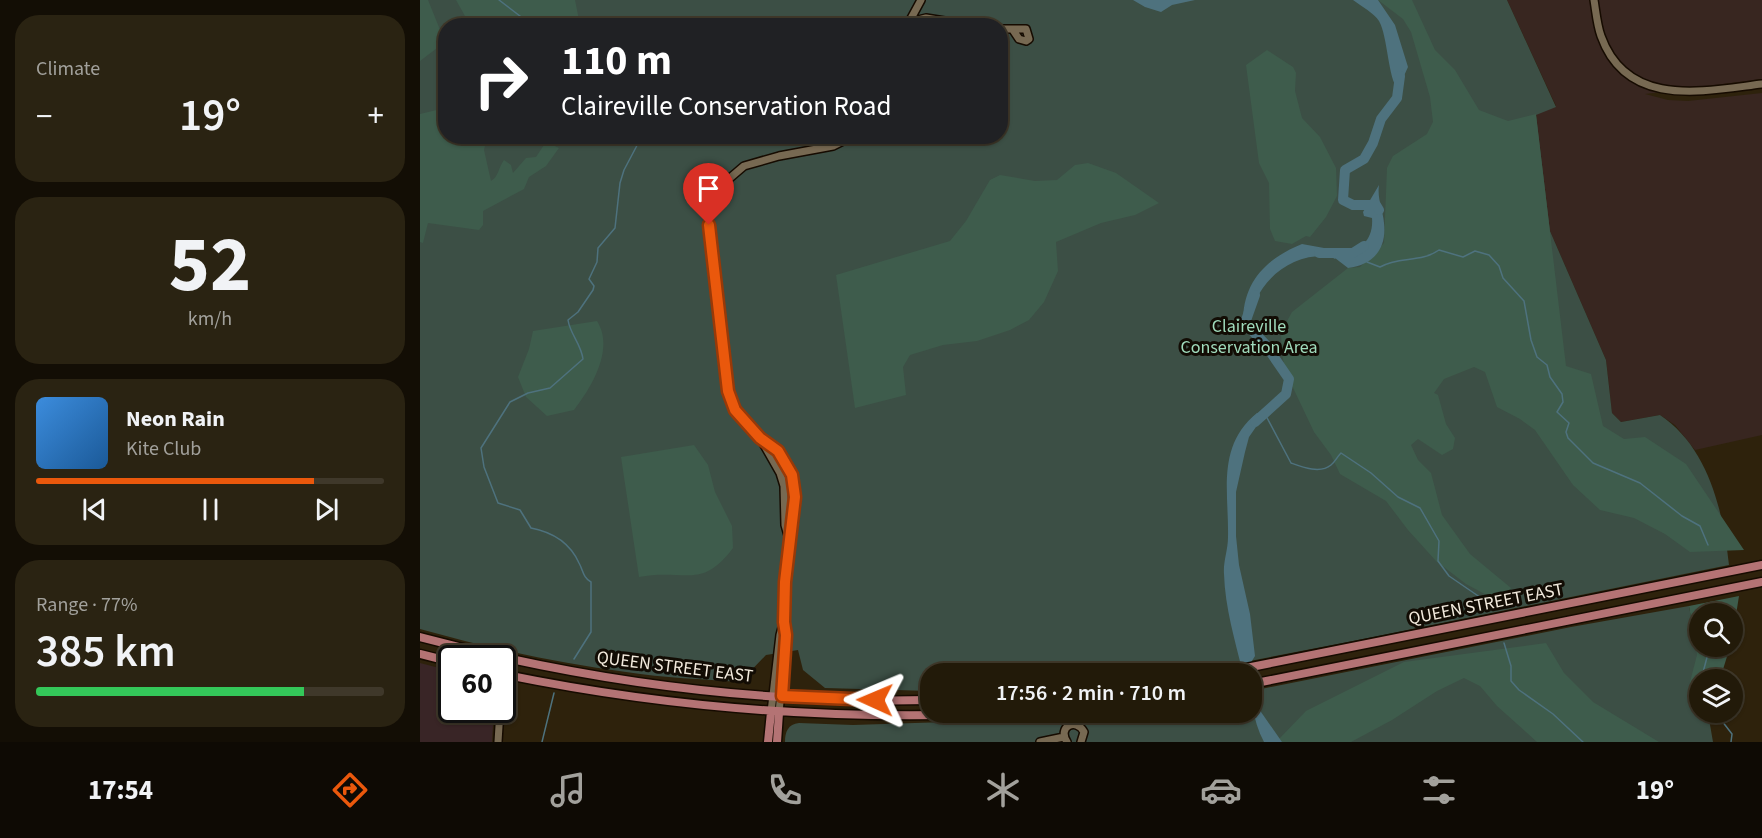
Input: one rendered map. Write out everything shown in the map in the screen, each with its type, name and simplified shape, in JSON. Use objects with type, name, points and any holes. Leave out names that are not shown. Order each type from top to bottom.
[{"type":"main road","name":"QUEEN STREET EAST","points":[[1262,665],[1762,565]]},
{"type":"main road","name":"QUEEN STREET EAST","points":[[1262,682],[1762,582]]},
{"type":"main road","name":"QUEEN STREET EAST","points":[[420,637],[454,645]]},
{"type":"main road","points":[[420,654],[438,658]]},
{"type":"main road","name":"QUEEN STREET EAST","points":[[516,659],[638,681],[778,696],[920,700]]},
{"type":"main road","name":"QUEEN STREET EAST","points":[[516,676],[621,696],[775,713],[920,716]]},
{"type":"main road","points":[[768,742],[775,713]]},
{"type":"main road","points":[[775,713],[777,742]]},
{"type":"street","points":[[912,18],[921,0]]},
{"type":"street","points":[[1594,0],[1600,36],[1608,51],[1630,75],[1644,84],[1681,93],[1762,84]]},
{"type":"street","points":[[1008,30],[1013,30]]},
{"type":"street","points":[[775,713],[786,635],[784,622],[789,539],[794,524],[795,497],[792,475],[778,451],[760,438],[735,410],[728,391],[707,202],[710,195],[744,166],[837,144]]},
{"type":"street","points":[[498,742],[499,723]]},
{"type":"street","points":[[1040,742],[1065,739],[1066,727],[1072,724],[1078,725],[1084,732],[1081,742]]},
{"type":"shaded area","points":[[1507,0],[1762,0],[1762,79],[1645,94],[1668,100],[1688,101],[1762,93],[1762,435],[1695,450],[1675,425],[1660,415],[1621,422],[1612,413],[1606,360],[1550,231],[1536,114],[1556,106]]},
{"type":"shaded area","points":[[420,663],[438,668],[438,723],[493,723],[492,742],[420,742]]},
{"type":"green space","name":"Claireville Conservation Area","points":[[420,0],[1507,0],[1556,107],[1536,115],[1550,231],[1606,360],[1612,413],[1621,422],[1660,415],[1690,444],[1710,481],[1717,502],[1729,565],[1239,663],[920,663],[920,691],[825,688],[803,670],[798,650],[766,655],[740,682],[654,676],[516,653],[516,645],[482,645],[420,629]]},
{"type":"green space","points":[[420,0],[428,0],[438,25],[438,47],[420,61]]},
{"type":"green space","points":[[456,0],[575,0],[579,18],[466,18]]},
{"type":"green space","points":[[1378,0],[1412,0],[1435,50],[1455,70],[1479,110],[1508,121],[1536,114],[1566,366],[1591,374],[1603,426],[1624,439],[1645,437],[1686,464],[1744,550],[1690,552],[1665,534],[1634,518],[1600,510],[1573,485],[1535,430],[1497,407],[1485,372],[1474,367],[1444,379],[1434,393],[1438,395],[1446,424],[1455,438],[1453,449],[1442,455],[1418,439],[1411,445],[1418,460],[1431,473],[1442,515],[1470,554],[1511,588],[1506,599],[1494,599],[1466,584],[1436,561],[1386,501],[1340,474],[1331,455],[1314,432],[1286,373],[1281,332],[1292,312],[1348,268],[1360,267],[1384,243],[1387,168],[1393,156],[1427,134],[1433,122],[1430,97],[1411,32],[1403,19]]},
{"type":"green space","points":[[1267,50],[1293,67],[1296,73],[1295,91],[1302,118],[1320,137],[1336,168],[1337,196],[1326,217],[1310,237],[1306,236],[1292,244],[1275,241],[1270,229],[1269,183],[1259,163],[1246,65]]},
{"type":"green space","points":[[438,110],[438,144],[485,144],[484,150],[491,181],[496,177],[504,160],[511,165],[513,173],[526,158],[536,157],[545,144],[559,148],[546,166],[529,177],[524,189],[483,211],[483,225],[479,230],[428,223],[423,243],[420,242],[420,114]]},
{"type":"green space","points":[[1088,163],[1116,173],[1159,203],[1135,215],[1101,223],[1056,242],[1058,271],[1044,302],[1029,320],[1010,330],[977,341],[943,345],[910,355],[903,367],[906,395],[855,408],[836,275],[950,241],[966,221],[990,180],[1000,175],[1035,181],[1057,180],[1075,165]]},
{"type":"green space","points":[[597,321],[602,332],[603,344],[599,368],[593,380],[574,410],[547,416],[526,397],[518,377],[533,331]]},
{"type":"green space","points":[[694,445],[708,465],[715,492],[732,526],[733,548],[722,561],[701,574],[639,577],[621,457]]},
{"type":"green space","points":[[1739,596],[1738,603],[1704,603]]},
{"type":"green space","points":[[1689,606],[1689,657],[1698,657],[1700,669],[1689,669],[1689,723],[1710,723],[1713,742],[785,742],[788,729],[799,723],[853,725],[920,723],[1262,723],[1262,689],[1571,627]]},
{"type":"green space","points":[[1546,643],[1564,673],[1593,702],[1659,742],[1537,742],[1497,706],[1480,686],[1464,678],[1437,691],[1392,720],[1351,742],[1282,742],[1279,739],[1306,711],[1404,662]]},
{"type":"green space","points":[[1696,657],[1727,657],[1723,669],[1693,669]]},
{"type":"water","points":[[1133,0],[1195,0],[1172,5],[1161,12]]},
{"type":"water","points":[[1353,0],[1378,0],[1395,25],[1408,67],[1398,89],[1392,76],[1379,21],[1371,12]]},
{"type":"water","points":[[1379,185],[1384,232],[1381,248],[1365,263],[1348,268],[1335,258],[1356,250],[1367,240],[1372,227],[1372,218],[1364,216],[1363,212]]},
{"type":"water","points":[[1302,244],[1324,248],[1332,253],[1331,256],[1315,256],[1300,260],[1286,266],[1275,275],[1257,298],[1246,328],[1243,325],[1244,310],[1251,285],[1258,274],[1277,257]]},
{"type":"water","points":[[1257,413],[1265,414],[1249,437],[1236,492],[1236,536],[1239,565],[1250,614],[1255,656],[1251,663],[1241,663],[1228,611],[1224,569],[1228,542],[1227,471],[1230,455],[1235,440],[1244,426]]},
{"type":"water","points":[[1262,713],[1282,742],[1264,742],[1257,723],[1262,723]]},
{"type":"waterway","points":[[499,0],[523,18]]},
{"type":"waterway","points":[[1379,210],[1376,205],[1353,205],[1343,200],[1345,170],[1364,159],[1373,143],[1381,119],[1397,98],[1400,76]]},
{"type":"waterway","points":[[574,659],[591,632],[591,582],[565,544],[546,532],[531,528],[520,510],[498,503],[484,467],[481,448],[510,402],[528,393],[550,388],[583,359],[568,320],[578,312],[593,290],[594,286],[589,279],[597,262],[598,248],[615,228],[620,183],[638,144]]},
{"type":"waterway","points":[[1319,253],[1353,253],[1364,246]]},
{"type":"waterway","points":[[1367,262],[1380,267],[1425,257],[1439,250],[1463,257],[1475,251],[1489,255],[1499,266],[1503,278],[1524,301],[1531,340],[1537,357],[1547,365],[1550,377],[1562,394],[1563,402],[1557,412],[1569,423],[1566,432],[1568,438],[1593,463],[1640,483],[1682,516],[1700,526],[1708,545]]},
{"type":"waterway","points":[[1331,256],[1335,258]]},
{"type":"waterway","points":[[1255,295],[1245,323],[1265,344],[1289,379],[1286,394],[1255,422]]},
{"type":"waterway","points":[[1265,414],[1291,463],[1311,469],[1322,469],[1331,465],[1341,453],[1371,473],[1398,497],[1420,508],[1439,541],[1438,561],[1449,576],[1487,602]]},
{"type":"waterway","points":[[1504,643],[1511,666],[1511,681],[1519,690],[1553,714],[1583,742]]},
{"type":"waterway","points":[[1704,669],[1707,657]]},
{"type":"waterway","points":[[542,742],[554,693]]},
{"type":"waterway","points":[[1724,723],[1732,734],[1731,742]]},
{"type":"route","points":[[709,225],[728,391],[735,410],[760,438],[778,451],[792,475],[795,497],[794,524],[789,539],[785,582],[786,635],[782,696],[875,700]]}]
